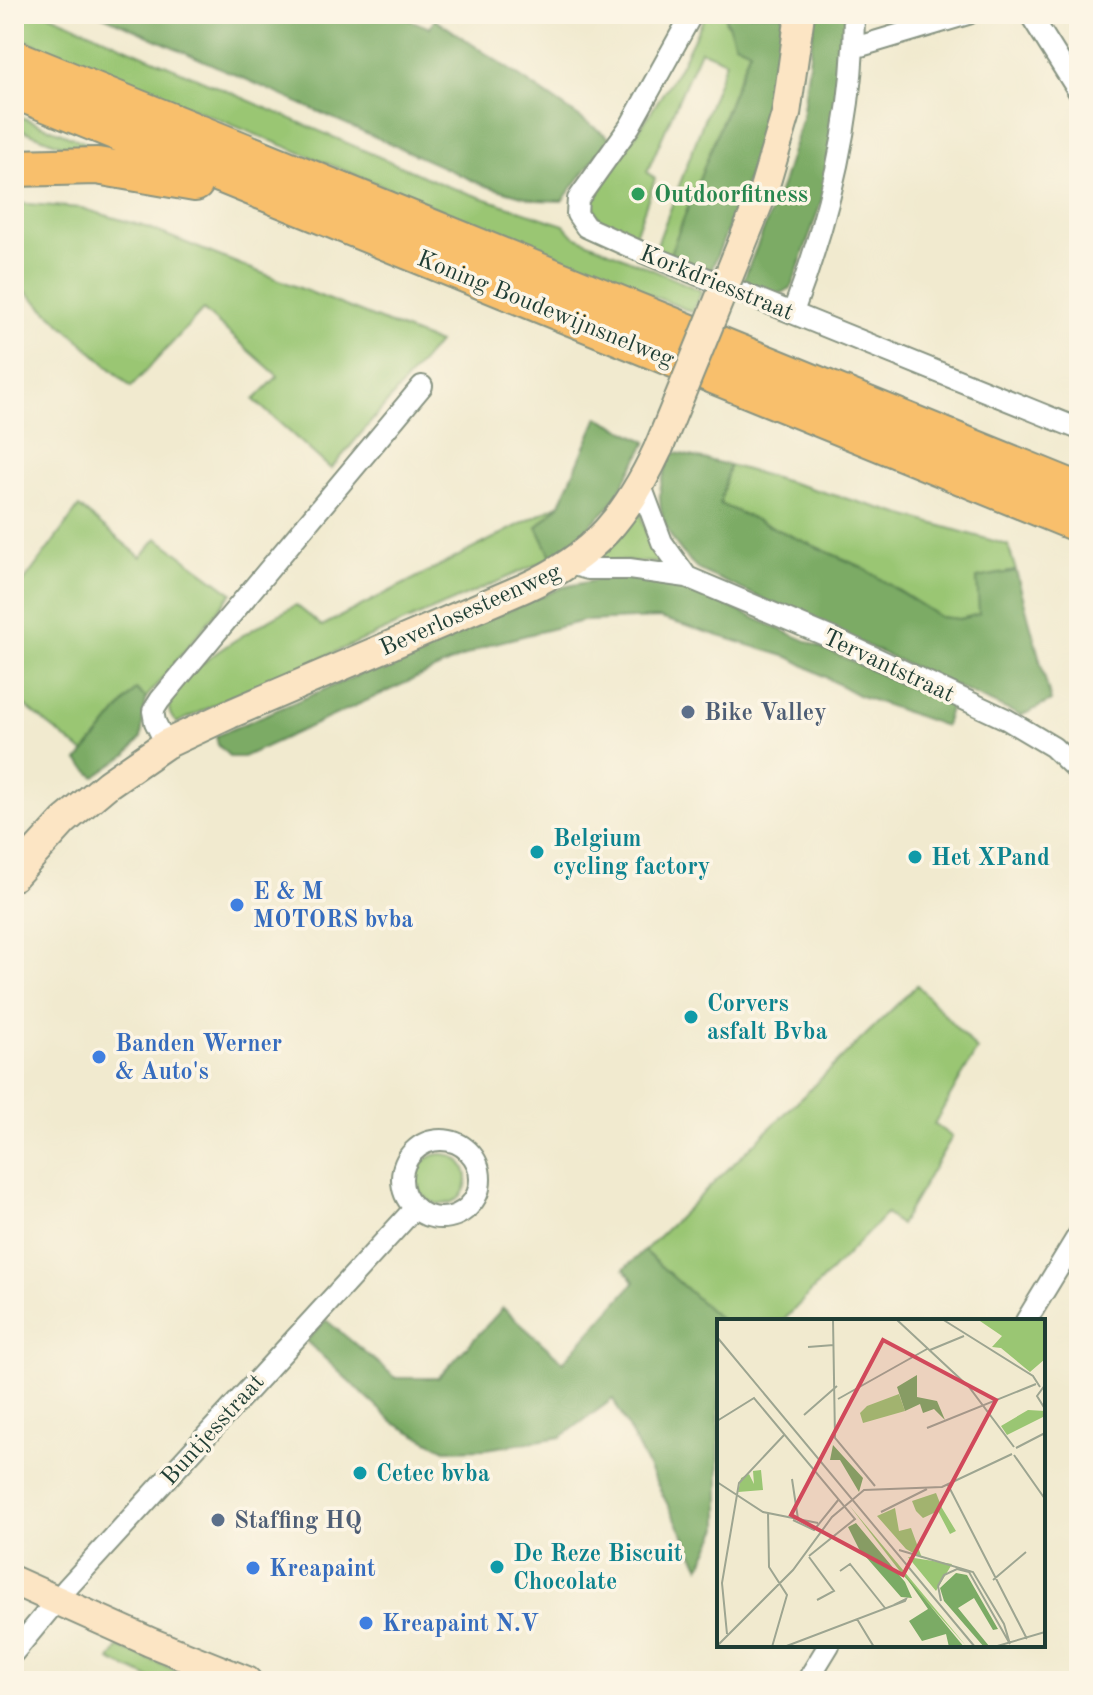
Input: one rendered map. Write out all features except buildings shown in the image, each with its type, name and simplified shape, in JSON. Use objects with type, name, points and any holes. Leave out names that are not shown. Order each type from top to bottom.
[{"type":"highway","name":"Koning Boudewijnsnelweg","points":[[14,58],[1079,491]]},
{"type":"highway","name":"Koning Boudewijnsnelweg","points":[[14,90],[1079,524]]},
{"type":"highway","points":[[14,168],[97,166],[170,177],[220,192],[254,189]]},
{"type":"street","name":"Korkdriesstraat","points":[[692,14],[630,126],[578,199],[577,214],[586,227],[1079,429]]},
{"type":"street","name":"Beverlosesteenweg","points":[[18,863],[108,784],[166,744],[524,588],[570,564],[614,524],[641,486],[659,447],[763,192],[786,114],[800,14]]},
{"type":"street","points":[[793,312],[813,260],[836,180],[854,48],[854,14]]},
{"type":"street","points":[[854,48],[968,14]]},
{"type":"street","points":[[1030,14],[1079,92]]},
{"type":"street","points":[[166,744],[153,711],[160,700],[422,386]]},
{"type":"street","points":[[641,486],[662,542],[687,577]]},
{"type":"street","name":"Tervantstraat","points":[[570,564],[588,569],[629,569],[687,577],[846,644],[1006,719],[1053,747],[1079,772]]},
{"type":"street","name":"Buntjesstraat","points":[[14,1652],[414,1209]]},
{"type":"street","points":[[1027,1319],[1079,1234]]},
{"type":"street","points":[[14,1581],[247,1681]]},
{"type":"street","points":[[807,1681],[828,1647]]},
{"type":"green space","points":[[14,14],[49,14],[444,185],[564,225],[574,236],[702,291],[692,312],[14,36]]},
{"type":"green space","points":[[99,14],[395,14],[430,28],[435,19],[610,138],[562,201],[536,200],[483,185]]},
{"type":"green space","points":[[706,14],[724,14],[726,23],[750,49],[669,256],[655,250],[726,61],[700,50],[647,172],[655,179],[633,241],[601,222],[593,201],[678,70]]},
{"type":"green space","points":[[724,14],[783,14],[775,84],[757,156],[711,271],[669,256],[750,50],[735,43]]},
{"type":"green space","points":[[815,14],[846,14],[846,55],[829,180],[792,286],[774,294],[743,281],[782,184],[802,118]]},
{"type":"green space","points":[[14,114],[99,148],[90,156],[14,127]]},
{"type":"green space","points":[[14,203],[81,208],[146,227],[438,343],[331,469],[254,400],[278,376],[203,310],[131,387],[14,281]]},
{"type":"green space","points":[[598,417],[647,442],[611,505],[552,558],[537,527],[560,504]]},
{"type":"green space","points":[[672,452],[729,465],[720,504],[861,567],[940,617],[960,619],[979,614],[977,578],[1016,571],[1051,701],[1021,716],[699,570],[677,545],[662,516],[660,489]]},
{"type":"green space","points":[[729,465],[1008,545],[1016,571],[977,578],[980,614],[960,619],[940,617],[861,567],[720,504]]},
{"type":"green space","points":[[560,504],[537,527],[552,558],[177,723],[169,708],[175,692],[190,674],[262,624],[296,605],[322,626]]},
{"type":"green space","points":[[79,507],[141,557],[157,538],[232,593],[146,698],[136,690],[84,753],[14,697],[14,595]]},
{"type":"green space","points":[[640,512],[648,538],[661,563],[596,560],[617,540]]},
{"type":"green space","points":[[632,578],[669,582],[951,705],[945,726],[858,695],[791,658],[660,618],[583,621],[491,644],[243,757],[230,757],[218,745],[216,736],[563,587],[597,580]]},
{"type":"green space","points":[[136,689],[146,698],[141,738],[128,754],[95,777],[78,761]]},
{"type":"green space","points":[[917,985],[977,1050],[934,1124],[952,1137],[900,1225],[886,1214],[785,1319],[720,1319],[644,1251]]},
{"type":"green space","points":[[442,1154],[460,1161],[467,1179],[460,1197],[442,1204],[424,1197],[417,1179],[424,1161]]},
{"type":"green space","points":[[644,1251],[720,1319],[717,1319],[717,1532],[700,1567],[613,1399],[561,1437],[486,1449],[445,1450],[394,1423],[306,1341],[326,1320],[396,1378],[438,1378],[503,1308],[563,1362],[635,1282],[624,1269]]},
{"type":"green space","points":[[118,1647],[204,1681],[156,1681],[110,1660]]},
{"type":"place","name":"Outdoorfitness","points":[[638,194]]},
{"type":"place","name":"Bike Valley","points":[[688,712]]},
{"type":"place","name":"Belgium cycling factory","points":[[537,852]]},
{"type":"place","name":"Het XPand","points":[[915,857]]},
{"type":"place","name":"E & M MOTORS bvba","points":[[237,905]]},
{"type":"place","name":"Corvers asfalt Bvba","points":[[691,1017]]},
{"type":"place","name":"Banden Werner & Auto's","points":[[99,1057]]},
{"type":"place","name":"Cetec bvba","points":[[360,1473]]},
{"type":"place","name":"Staffing HQ","points":[[218,1520]]},
{"type":"place","name":"De Reze Biscuit Chocolate","points":[[497,1567]]},
{"type":"place","name":"Kreapaint","points":[[253,1568]]},
{"type":"place","name":"Kreapaint N.V","points":[[366,1623]]}]
